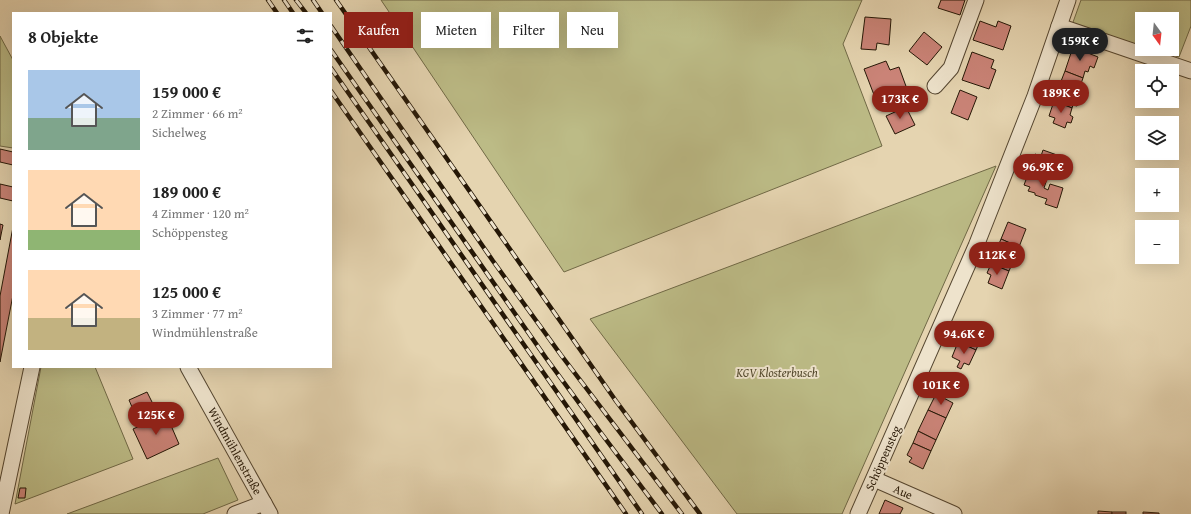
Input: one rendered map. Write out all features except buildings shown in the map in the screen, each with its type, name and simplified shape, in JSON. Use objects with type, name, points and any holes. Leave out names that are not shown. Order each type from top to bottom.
[{"type":"street","points":[[936,86],[951,68],[976,0]]},
{"type":"street","name":"Schöppensteg","points":[[858,514],[976,246],[1035,96],[1068,0]]},
{"type":"street","points":[[1059,26],[1191,72]]},
{"type":"street","points":[[1,514],[32,368]]},
{"type":"street","name":"Windmühlenstraße","points":[[189,368],[267,508]]},
{"type":"street","name":"Aue","points":[[874,479],[954,514]]},
{"type":"street","points":[[235,514],[267,508]]},
{"type":"green space","points":[[381,0],[862,0],[843,44],[882,146],[564,272],[413,48],[413,12],[389,12]]},
{"type":"green space","points":[[1081,0],[1191,0],[1191,26],[1179,57],[1176,56],[1179,56],[1179,12],[1135,12],[1135,44],[1072,25]]},
{"type":"green space","points":[[0,36],[12,58],[12,148],[0,146]]},
{"type":"green space","name":"KGV Klosterbusch","points":[[996,166],[842,514],[737,514],[590,319]]},
{"type":"green space","points":[[41,368],[95,368],[133,459],[15,504]]},
{"type":"green space","points":[[218,458],[238,500],[203,514],[67,514]]},
{"type":"railway","points":[[268,0],[276,12]]},
{"type":"railway","points":[[284,0],[292,12]]},
{"type":"railway","points":[[296,0],[305,12]]},
{"type":"railway","points":[[313,0],[321,12]]},
{"type":"railway","points":[[336,0],[616,401],[700,514]]},
{"type":"railway","points":[[332,27],[493,261],[561,355],[682,514]]},
{"type":"railway","points":[[332,51],[546,358],[662,514]]},
{"type":"railway","points":[[332,69],[642,514]]},
{"type":"railway","points":[[332,92],[626,514]]}]
